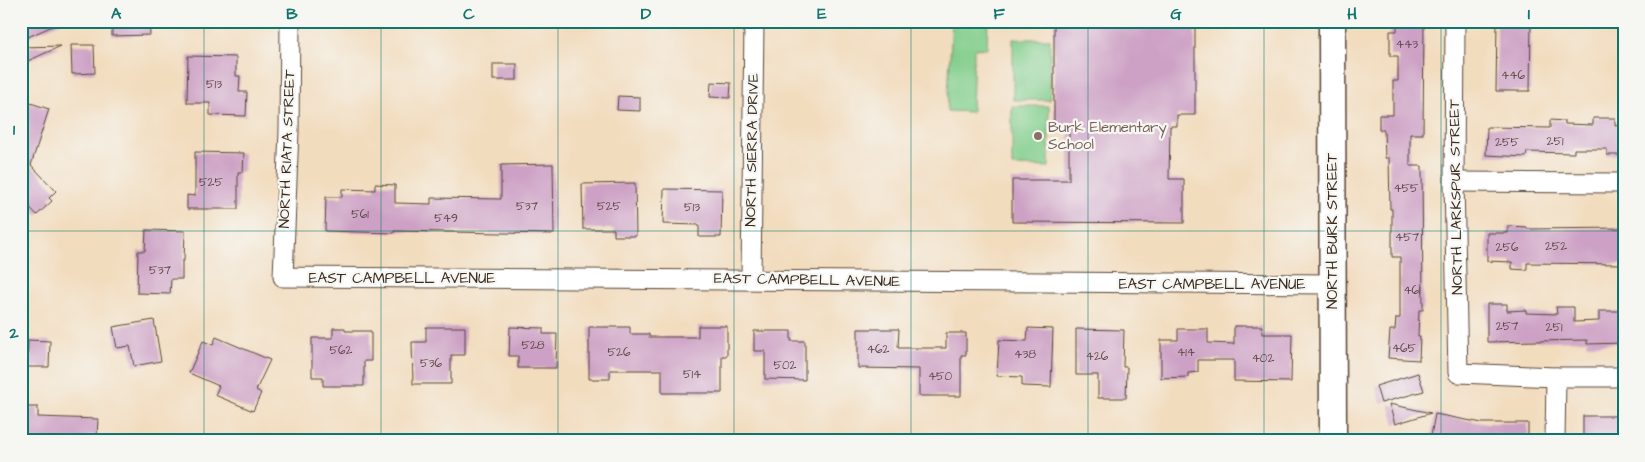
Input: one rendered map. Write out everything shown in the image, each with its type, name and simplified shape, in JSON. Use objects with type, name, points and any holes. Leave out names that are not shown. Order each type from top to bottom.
[{"type":"street","name":"NORTH RIATA STREET","points":[[282,277],[289,131],[290,21]]},
{"type":"street","name":"NORTH SIERRA DRIVE","points":[[751,279],[754,21]]},
{"type":"street","name":"NORTH BURK STREET","points":[[1332,21],[1333,441]]},
{"type":"street","name":"NORTH LARKSPUR STREET","points":[[1455,21],[1454,182],[1458,374],[1556,377]]},
{"type":"street","points":[[1454,182],[1624,183]]},
{"type":"street","name":"EAST CAMPBELL AVENUE","points":[[282,277],[1332,284]]},
{"type":"street","points":[[1555,441],[1556,377],[1624,377]]},
{"type":"green space","points":[[952,21],[988,21],[987,48],[974,49],[972,112],[947,111]]},
{"type":"green space","points":[[1013,39],[1050,39],[1050,100],[1013,100]]},
{"type":"green space","points":[[1012,106],[1049,106],[1049,167],[1012,166]]},
{"type":"building","points":[[21,21],[64,21],[21,40]]},
{"type":"building","points":[[112,21],[149,21],[150,35],[112,36]]},
{"type":"building","points":[[1054,21],[1195,21],[1195,115],[1177,115],[1177,126],[1170,126],[1169,179],[1184,179],[1184,223],[1012,222],[1012,180],[1069,180],[1069,126],[1054,126]]},
{"type":"building","points":[[1397,21],[1424,21],[1423,134],[1410,134],[1410,166],[1422,166],[1423,310],[1419,310],[1419,360],[1388,358],[1390,330],[1395,330],[1396,318],[1400,318],[1400,257],[1392,257],[1389,158],[1385,158],[1384,130],[1379,130],[1379,115],[1393,115],[1393,81],[1398,81],[1398,56],[1390,56],[1390,31],[1397,31]]},
{"type":"building","points":[[1497,21],[1531,21],[1530,91],[1496,91]]},
{"type":"building","points":[[71,45],[94,45],[95,73],[72,74]]},
{"type":"building","points":[[61,46],[21,64],[21,47]]},
{"type":"building","points":[[188,56],[236,57],[236,76],[240,76],[239,92],[247,92],[246,116],[210,115],[210,103],[187,103]]},
{"type":"building","points":[[493,64],[517,64],[517,80],[493,80]]},
{"type":"building","points":[[711,82],[731,83],[730,98],[710,97]]},
{"type":"building","points":[[618,96],[640,97],[640,111],[617,110]]},
{"type":"building","points":[[21,100],[49,109],[31,165],[56,191],[49,198],[52,201],[37,215],[21,198]]},
{"type":"building","points":[[1593,118],[1615,118],[1615,126],[1623,125],[1623,155],[1607,155],[1607,149],[1574,149],[1574,153],[1527,152],[1526,157],[1486,155],[1487,127],[1550,128],[1550,120],[1565,121],[1565,124],[1593,125]]},
{"type":"building","points":[[195,152],[244,153],[243,172],[238,172],[238,209],[187,209],[187,195],[195,196]]},
{"type":"building","points":[[553,164],[554,234],[325,231],[326,197],[342,197],[342,189],[375,190],[375,184],[395,185],[395,203],[431,204],[431,198],[501,199],[501,165]]},
{"type":"building","points":[[635,183],[636,236],[614,236],[614,229],[583,229],[582,184]]},
{"type":"building","points":[[664,189],[722,190],[721,237],[699,237],[699,225],[663,224]]},
{"type":"building","points":[[1508,226],[1527,227],[1527,229],[1624,228],[1624,264],[1527,263],[1527,270],[1512,269],[1512,262],[1487,261],[1487,233],[1508,233]]},
{"type":"building","points":[[146,230],[185,231],[182,279],[171,279],[170,294],[137,293],[138,251],[145,251]]},
{"type":"building","points":[[1487,304],[1507,304],[1507,311],[1526,310],[1526,313],[1557,314],[1556,307],[1574,307],[1574,322],[1599,321],[1599,311],[1624,311],[1624,343],[1587,344],[1587,340],[1487,342]]},
{"type":"building","points":[[154,320],[161,361],[134,366],[130,346],[117,348],[113,327]]},
{"type":"building","points":[[698,326],[727,326],[727,356],[722,356],[722,393],[662,393],[662,370],[610,370],[610,379],[589,379],[589,327],[630,327],[630,334],[649,334],[649,337],[698,337]]},
{"type":"building","points":[[1234,326],[1262,326],[1262,334],[1292,334],[1291,382],[1234,381],[1234,360],[1198,360],[1198,372],[1188,373],[1188,377],[1161,378],[1161,340],[1178,340],[1178,329],[1208,329],[1208,343],[1234,344]]},
{"type":"building","points":[[426,327],[465,327],[465,355],[451,355],[451,384],[413,384],[412,342],[426,342]]},
{"type":"building","points":[[510,327],[543,328],[543,334],[557,334],[556,368],[518,368],[518,356],[509,356]]},
{"type":"building","points":[[333,328],[345,328],[345,331],[371,331],[371,361],[364,361],[364,386],[323,386],[323,377],[312,377],[312,338],[333,338]]},
{"type":"building","points":[[1028,328],[1053,329],[1051,387],[1022,386],[1022,377],[997,376],[999,340],[1027,341]]},
{"type":"building","points":[[858,329],[899,329],[898,348],[946,348],[946,333],[966,333],[966,355],[961,355],[961,396],[919,396],[919,369],[858,368]]},
{"type":"building","points":[[1076,329],[1124,330],[1123,367],[1127,367],[1126,398],[1098,398],[1098,375],[1076,375]]},
{"type":"building","points":[[754,331],[791,331],[791,341],[805,341],[805,380],[765,379],[765,351],[754,351]]},
{"type":"building","points":[[216,337],[270,360],[256,390],[261,393],[253,411],[215,395],[219,386],[189,373],[203,341],[213,345]]},
{"type":"building","points":[[28,340],[50,341],[49,367],[27,367]]},
{"type":"building","points":[[1418,373],[1424,391],[1381,403],[1376,386]]},
{"type":"building","points":[[1389,404],[1431,413],[1395,424]]},
{"type":"building","points":[[21,407],[38,407],[38,417],[98,419],[97,436],[88,435],[87,440],[21,440]]},
{"type":"building","points":[[1435,414],[1482,423],[1528,423],[1528,441],[1430,441]]},
{"type":"building","points":[[1583,416],[1624,416],[1624,441],[1583,441]]},
{"type":"place","name":"Burk Elementary School","points":[[1038,136]]}]
